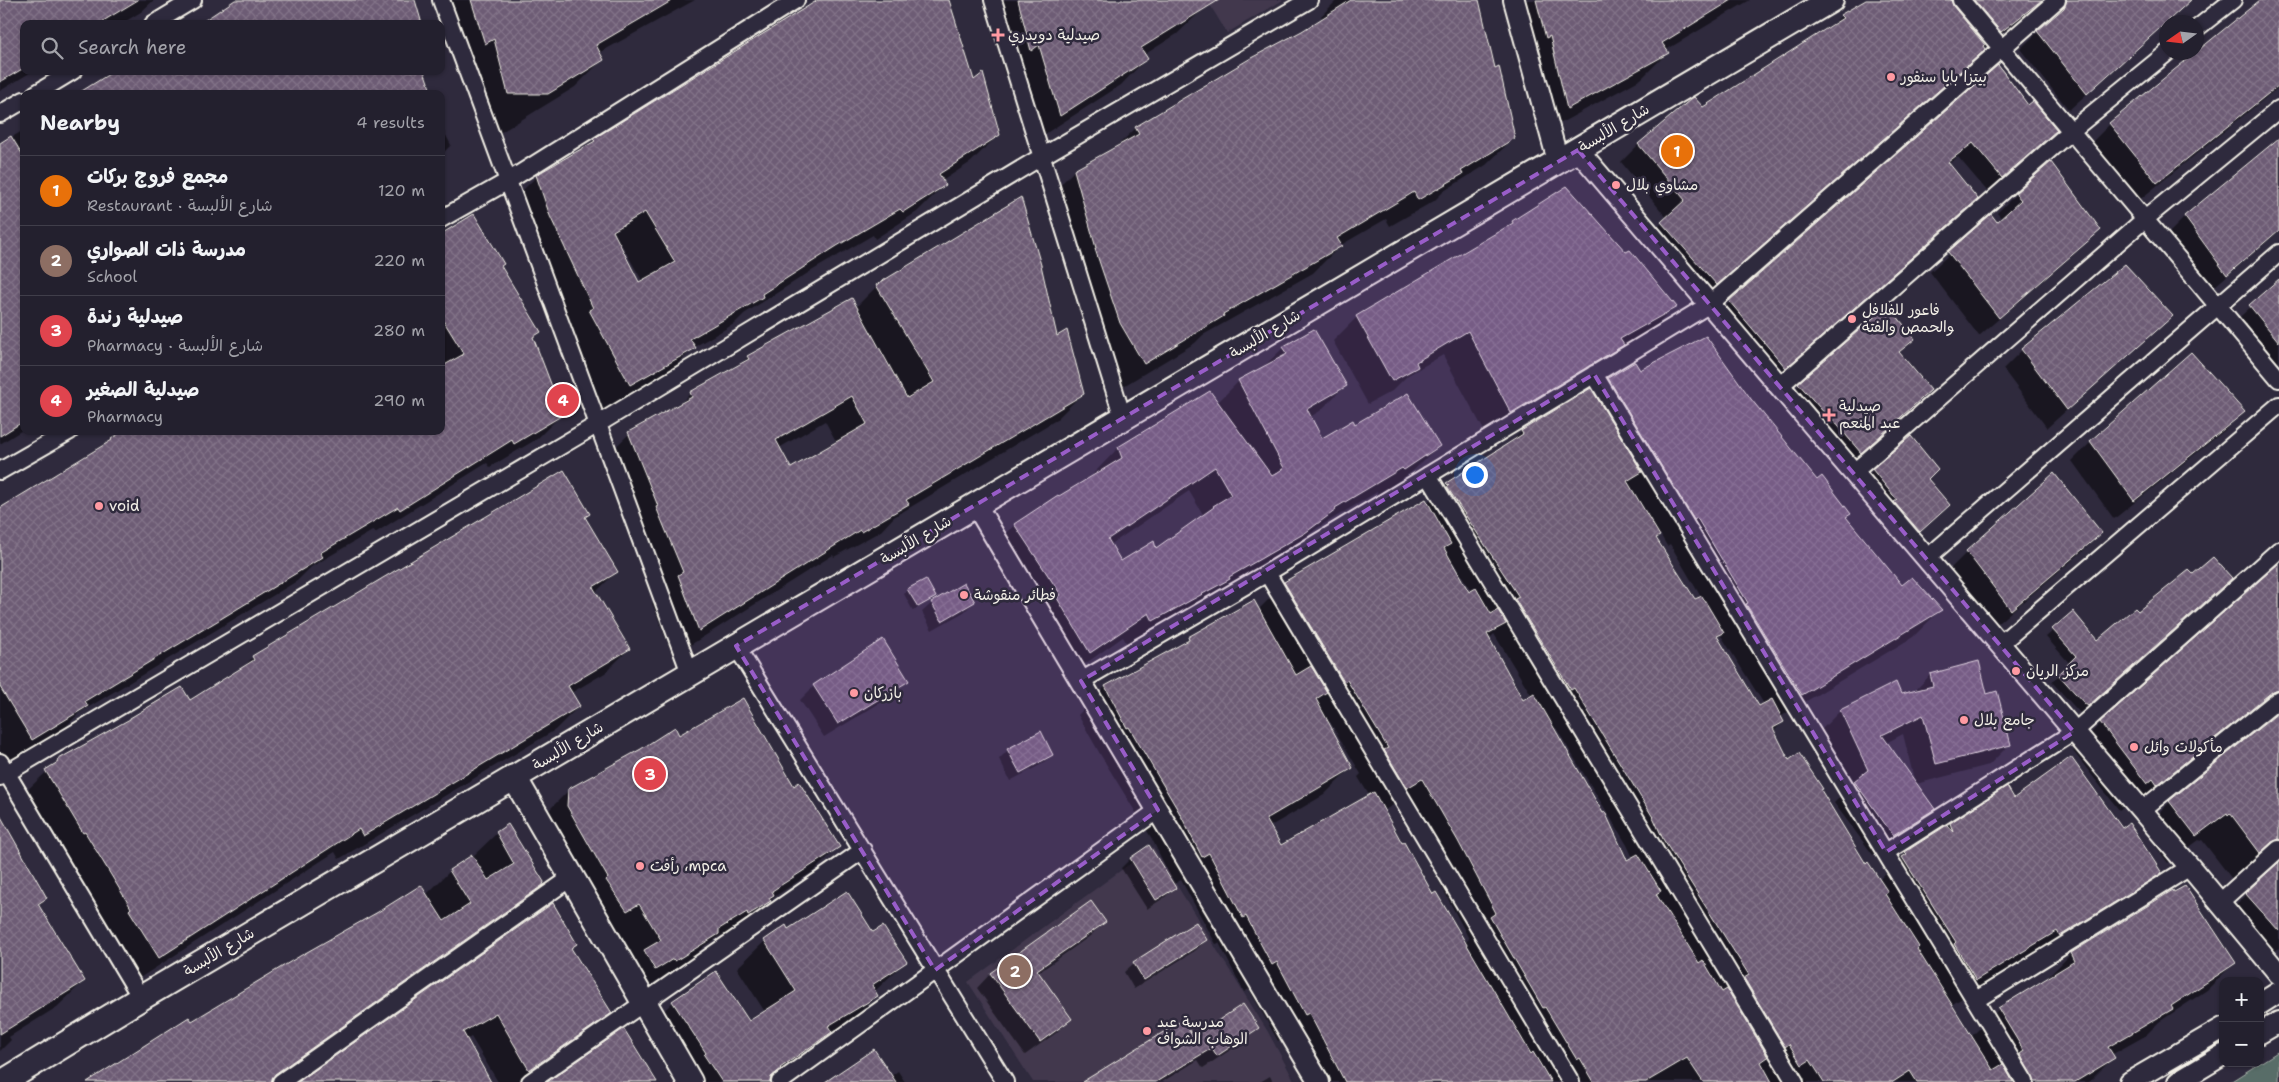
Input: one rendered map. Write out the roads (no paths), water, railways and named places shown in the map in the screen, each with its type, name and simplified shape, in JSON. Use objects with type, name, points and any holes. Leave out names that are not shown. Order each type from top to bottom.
[{"type":"main road","name":"شارع الألبسة","points":[[3,1082],[140,998],[1831,0]]},
{"type":"main road","points":[[514,777],[690,1082]]},
{"type":"street","points":[[160,20],[193,0]]},
{"type":"street","points":[[441,0],[690,673]]},
{"type":"street","points":[[445,217],[508,182],[796,0]]},
{"type":"street","points":[[994,0],[1123,418]]},
{"type":"street","points":[[140,998],[2,771],[598,424],[1042,157],[1310,0]]},
{"type":"street","points":[[1514,0],[1568,155],[1710,304],[2142,810],[2279,974]]},
{"type":"street","points":[[1961,0],[2279,379]]},
{"type":"street","points":[[1080,681],[1268,573],[1710,304],[2001,47],[2057,0]]},
{"type":"street","points":[[2204,23],[2233,0]]},
{"type":"street","points":[[1780,386],[2071,131],[2159,59]]},
{"type":"street","points":[[42,90],[66,75]]},
{"type":"street","points":[[0,114],[20,102]]},
{"type":"street","points":[[1854,472],[2144,219],[2279,109]]},
{"type":"street","points":[[1927,558],[2279,253]]},
{"type":"street","points":[[1594,374],[1976,1000],[2024,1082]]},
{"type":"street","points":[[2000,644],[2279,405]]},
{"type":"street","points":[[0,471],[63,435]]},
{"type":"street","points":[[1428,475],[1796,1082]]},
{"type":"street","points":[[976,505],[1319,1082]]},
{"type":"street","points":[[1886,852],[2074,732],[2279,550]]},
{"type":"street","points":[[1268,573],[1571,1082]]},
{"type":"street","points":[[736,646],[1005,1082]]},
{"type":"street","points":[[2142,810],[2279,699]]},
{"type":"street","points":[[780,1082],[1158,810]]},
{"type":"street","points":[[2219,903],[2279,849]]},
{"type":"street","points":[[530,1082],[863,850]]},
{"type":"street","points":[[1976,1000],[2190,867]]},
{"type":"street","points":[[281,1082],[572,877]]},
{"type":"street","points":[[2264,1001],[2279,992]]},
{"type":"street","points":[[2264,1031],[2279,1022]]},
{"type":"street","points":[[2130,1082],[2219,1030]]},
{"type":"street","points":[[2178,1082],[2219,1057]]},
{"type":"place","name":"صيدلية دويدري","points":[[998,35]]},
{"type":"place","name":"بيتزا بابا سنفور","points":[[1891,77]]},
{"type":"place","name":"مجمع فروج بركات","points":[[1677,151]]},
{"type":"place","name":"مشاوي بلال","points":[[1616,185]]},
{"type":"place","name":"فاعور للفلافل والحمص والفتة","points":[[1852,319]]},
{"type":"place","name":"صيدلية الصغير","points":[[563,400]]},
{"type":"place","name":"صيدلية عبد المنعم","points":[[1829,415]]},
{"type":"place","name":"void","points":[[99,506]]},
{"type":"place","name":"فطائر منقوشة","points":[[964,595]]},
{"type":"place","name":"مركز الريان","points":[[2016,671]]},
{"type":"place","name":"بازركان","points":[[854,693]]},
{"type":"place","name":"جامع بلال","points":[[1964,720]]},
{"type":"place","name":"مأكولات وائل","points":[[2134,747]]},
{"type":"place","name":"صيدلية رندة","points":[[650,774]]},
{"type":"place","name":"رأفت ،mpca","points":[[640,866]]},
{"type":"place","name":"مدرسة ذات الصواري","points":[[1015,971]]},
{"type":"place","name":"مدرسة عبد الوهاب الشواف","points":[[1147,1031]]}]
